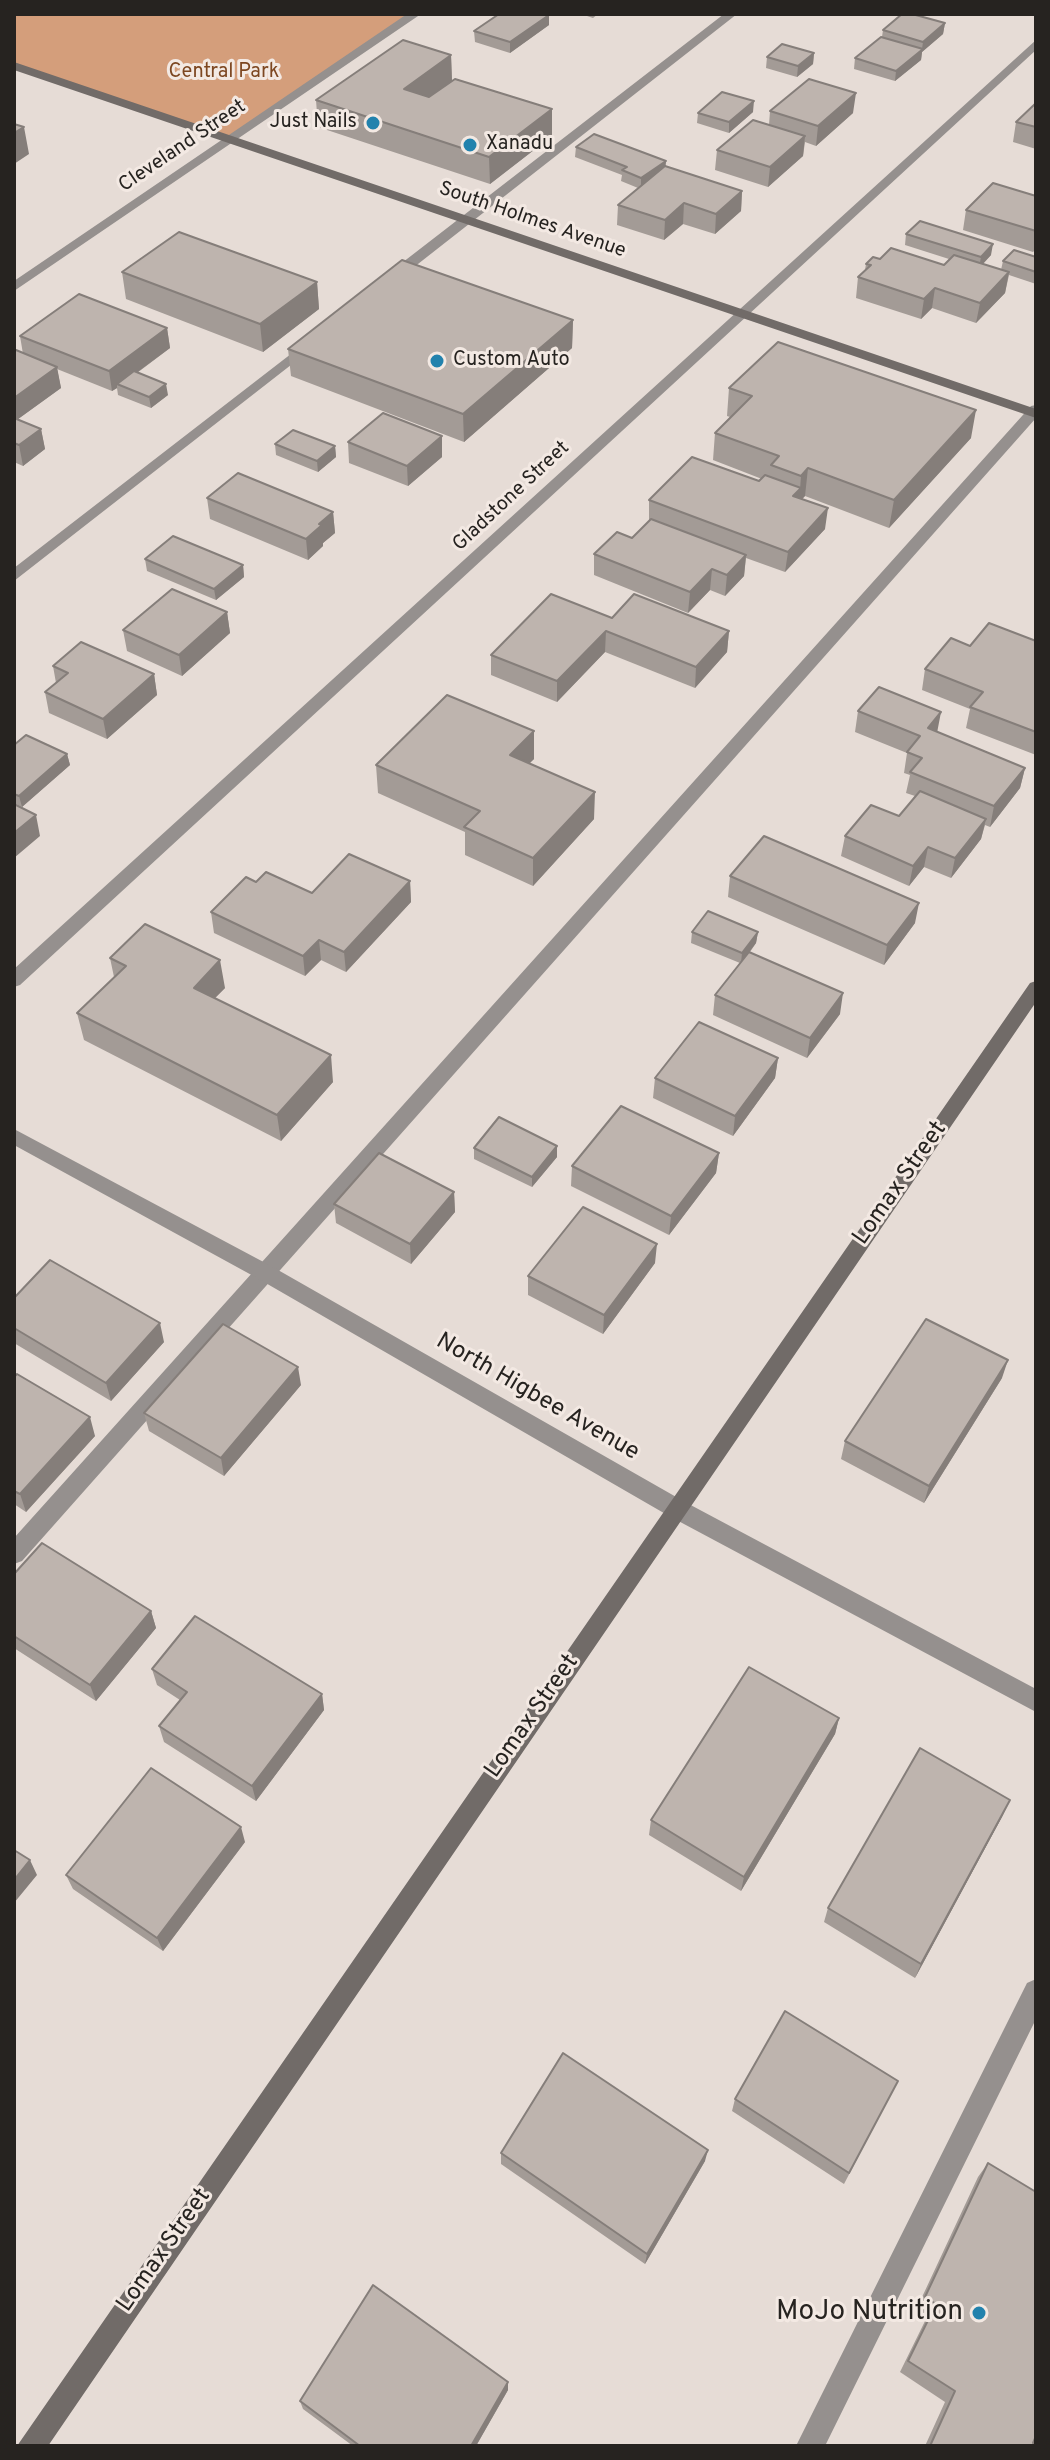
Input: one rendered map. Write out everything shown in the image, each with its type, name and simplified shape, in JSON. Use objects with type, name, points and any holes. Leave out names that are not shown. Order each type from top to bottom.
[{"type":"main road","name":"South Holmes Avenue","points":[[14,66],[1035,412]]},
{"type":"main road","name":"Lomax Street","points":[[31,2446],[1036,988]]},
{"type":"street","name":"Cleveland Street","points":[[14,287],[415,14]]},
{"type":"street","points":[[383,285],[731,14]]},
{"type":"street","name":"Gladstone Street","points":[[14,980],[1036,44]]},
{"type":"street","points":[[14,576],[323,332]]},
{"type":"street","points":[[14,1554],[1035,412]]},
{"type":"street","name":"North Higbee Avenue","points":[[14,1136],[264,1272],[677,1509],[1036,1701]]},
{"type":"street","points":[[810,2446],[1036,1992]]},
{"type":"green space","name":"Central Park","points":[[14,14],[415,14],[232,139],[14,65]]},
{"type":"building","points":[[499,14],[549,15],[510,42],[474,31]]},
{"type":"building","points":[[902,14],[945,23],[923,42],[883,30]]},
{"type":"building","points":[[881,37],[923,49],[896,71],[855,58]]},
{"type":"building","points":[[403,40],[451,55],[404,89],[429,97],[455,79],[552,109],[489,157],[316,100]]},
{"type":"building","points":[[782,44],[814,53],[798,66],[767,57]]},
{"type":"building","points":[[809,79],[856,93],[818,126],[770,111]]},
{"type":"building","points":[[722,92],[754,101],[729,122],[698,113]]},
{"type":"building","points":[[1036,103],[1036,127],[1016,122]]},
{"type":"building","points":[[753,120],[805,136],[770,167],[717,150]]},
{"type":"building","points":[[14,124],[24,127],[14,133]]},
{"type":"building","points":[[594,134],[666,161],[641,178],[622,170],[627,167],[576,147]]},
{"type":"building","points":[[665,166],[742,191],[716,214],[684,203],[665,220],[618,205]]},
{"type":"building","points":[[993,183],[1036,196],[1036,231],[966,210]]},
{"type":"building","points":[[920,221],[993,244],[981,257],[906,234]]},
{"type":"building","points":[[179,232],[317,282],[260,324],[122,272]]},
{"type":"building","points":[[891,248],[944,265],[954,255],[1009,272],[980,303],[935,288],[924,299],[858,277],[871,265],[866,264],[873,257],[880,259]]},
{"type":"building","points":[[1014,250],[1036,257],[1036,272],[1003,261]]},
{"type":"building","points":[[402,260],[573,320],[463,414],[288,349]]},
{"type":"building","points":[[79,294],[167,328],[109,371],[20,336]]},
{"type":"building","points":[[778,342],[976,410],[894,500],[808,468],[801,476],[771,465],[779,456],[715,433],[752,396],[729,388]]},
{"type":"building","points":[[16,350],[57,367],[14,398],[14,352]]},
{"type":"building","points":[[134,371],[166,384],[149,397],[117,384]]},
{"type":"building","points":[[383,413],[442,436],[407,466],[348,442]]},
{"type":"building","points":[[14,418],[41,429],[19,445],[14,443]]},
{"type":"building","points":[[293,430],[335,446],[317,461],[275,444]]},
{"type":"building","points":[[692,457],[759,481],[765,475],[801,488],[793,496],[828,508],[788,552],[649,500]]},
{"type":"building","points":[[238,473],[333,512],[306,539],[207,498]]},
{"type":"building","points":[[651,519],[746,555],[727,575],[712,569],[690,592],[594,554],[617,532],[632,538]]},
{"type":"building","points":[[173,536],[243,565],[214,589],[145,559]]},
{"type":"building","points":[[172,589],[227,612],[179,655],[123,630]]},
{"type":"building","points":[[551,594],[612,618],[634,594],[729,631],[696,667],[606,631],[557,681],[491,655]]},
{"type":"building","points":[[989,623],[1036,641],[1036,732],[970,707],[983,692],[925,669],[951,638],[970,646]]},
{"type":"building","points":[[81,642],[154,674],[103,719],[45,692],[68,673],[53,666]]},
{"type":"building","points":[[879,687],[941,712],[928,728],[1025,768],[994,806],[910,772],[922,758],[907,752],[920,736],[858,711]]},
{"type":"building","points":[[447,695],[534,731],[510,755],[595,792],[533,858],[464,827],[480,811],[376,765]]},
{"type":"building","points":[[26,735],[67,754],[19,796],[14,794],[14,745]]},
{"type":"building","points":[[920,791],[986,819],[955,858],[928,847],[913,866],[845,836],[871,805],[899,816]]},
{"type":"building","points":[[14,804],[36,815],[14,833]]},
{"type":"building","points":[[764,836],[919,903],[887,945],[730,876]]},
{"type":"building","points":[[349,854],[410,881],[344,952],[319,940],[303,956],[211,912],[246,877],[256,882],[266,872],[312,893]]},
{"type":"building","points":[[708,911],[758,932],[742,953],[692,932]]},
{"type":"building","points":[[145,924],[220,960],[194,988],[331,1055],[277,1115],[77,1013],[126,966],[110,958]]},
{"type":"building","points":[[749,952],[843,993],[810,1038],[715,995]]},
{"type":"building","points":[[699,1022],[778,1058],[735,1116],[655,1078]]},
{"type":"building","points":[[621,1106],[719,1153],[671,1216],[572,1166]]},
{"type":"building","points":[[499,1117],[557,1146],[532,1177],[474,1148]]},
{"type":"building","points":[[379,1153],[454,1192],[410,1244],[334,1204]]},
{"type":"building","points":[[583,1207],[657,1244],[604,1315],[528,1276]]},
{"type":"building","points":[[50,1260],[160,1323],[106,1383],[14,1328],[14,1298]]},
{"type":"building","points":[[926,1319],[1008,1360],[929,1486],[845,1441]]},
{"type":"building","points":[[223,1324],[298,1367],[221,1458],[144,1413]]},
{"type":"building","points":[[17,1374],[90,1417],[20,1494],[14,1491],[14,1377]]},
{"type":"building","points":[[42,1543],[151,1611],[90,1685],[14,1636],[14,1574]]},
{"type":"building","points":[[195,1616],[322,1694],[252,1786],[159,1726],[187,1692],[152,1669]]},
{"type":"building","points":[[749,1667],[839,1718],[744,1877],[651,1820]]},
{"type":"building","points":[[920,1748],[1010,1800],[921,1964],[828,1908]]},
{"type":"building","points":[[151,1768],[241,1827],[157,1938],[66,1875]]},
{"type":"building","points":[[14,1850],[30,1860],[14,1880]]},
{"type":"building","points":[[785,2011],[898,2081],[849,2173],[735,2099]]},
{"type":"building","points":[[563,2053],[708,2150],[647,2254],[501,2153]]},
{"type":"building","name":"MoJo Nutrition","points":[[988,2163],[1036,2192],[1036,2436],[1033,2443],[1036,2446],[930,2446],[955,2391],[908,2361],[936,2304],[925,2297]]},
{"type":"building","points":[[373,2285],[508,2382],[471,2446],[360,2446],[300,2401]]},
{"type":"place","name":"Just Nails","points":[[373,123]]},
{"type":"place","name":"Xanadu","points":[[470,145]]},
{"type":"place","name":"Custom Auto","points":[[437,361]]},
{"type":"place","name":"MoJo Nutrition","points":[[979,2313]]}]
